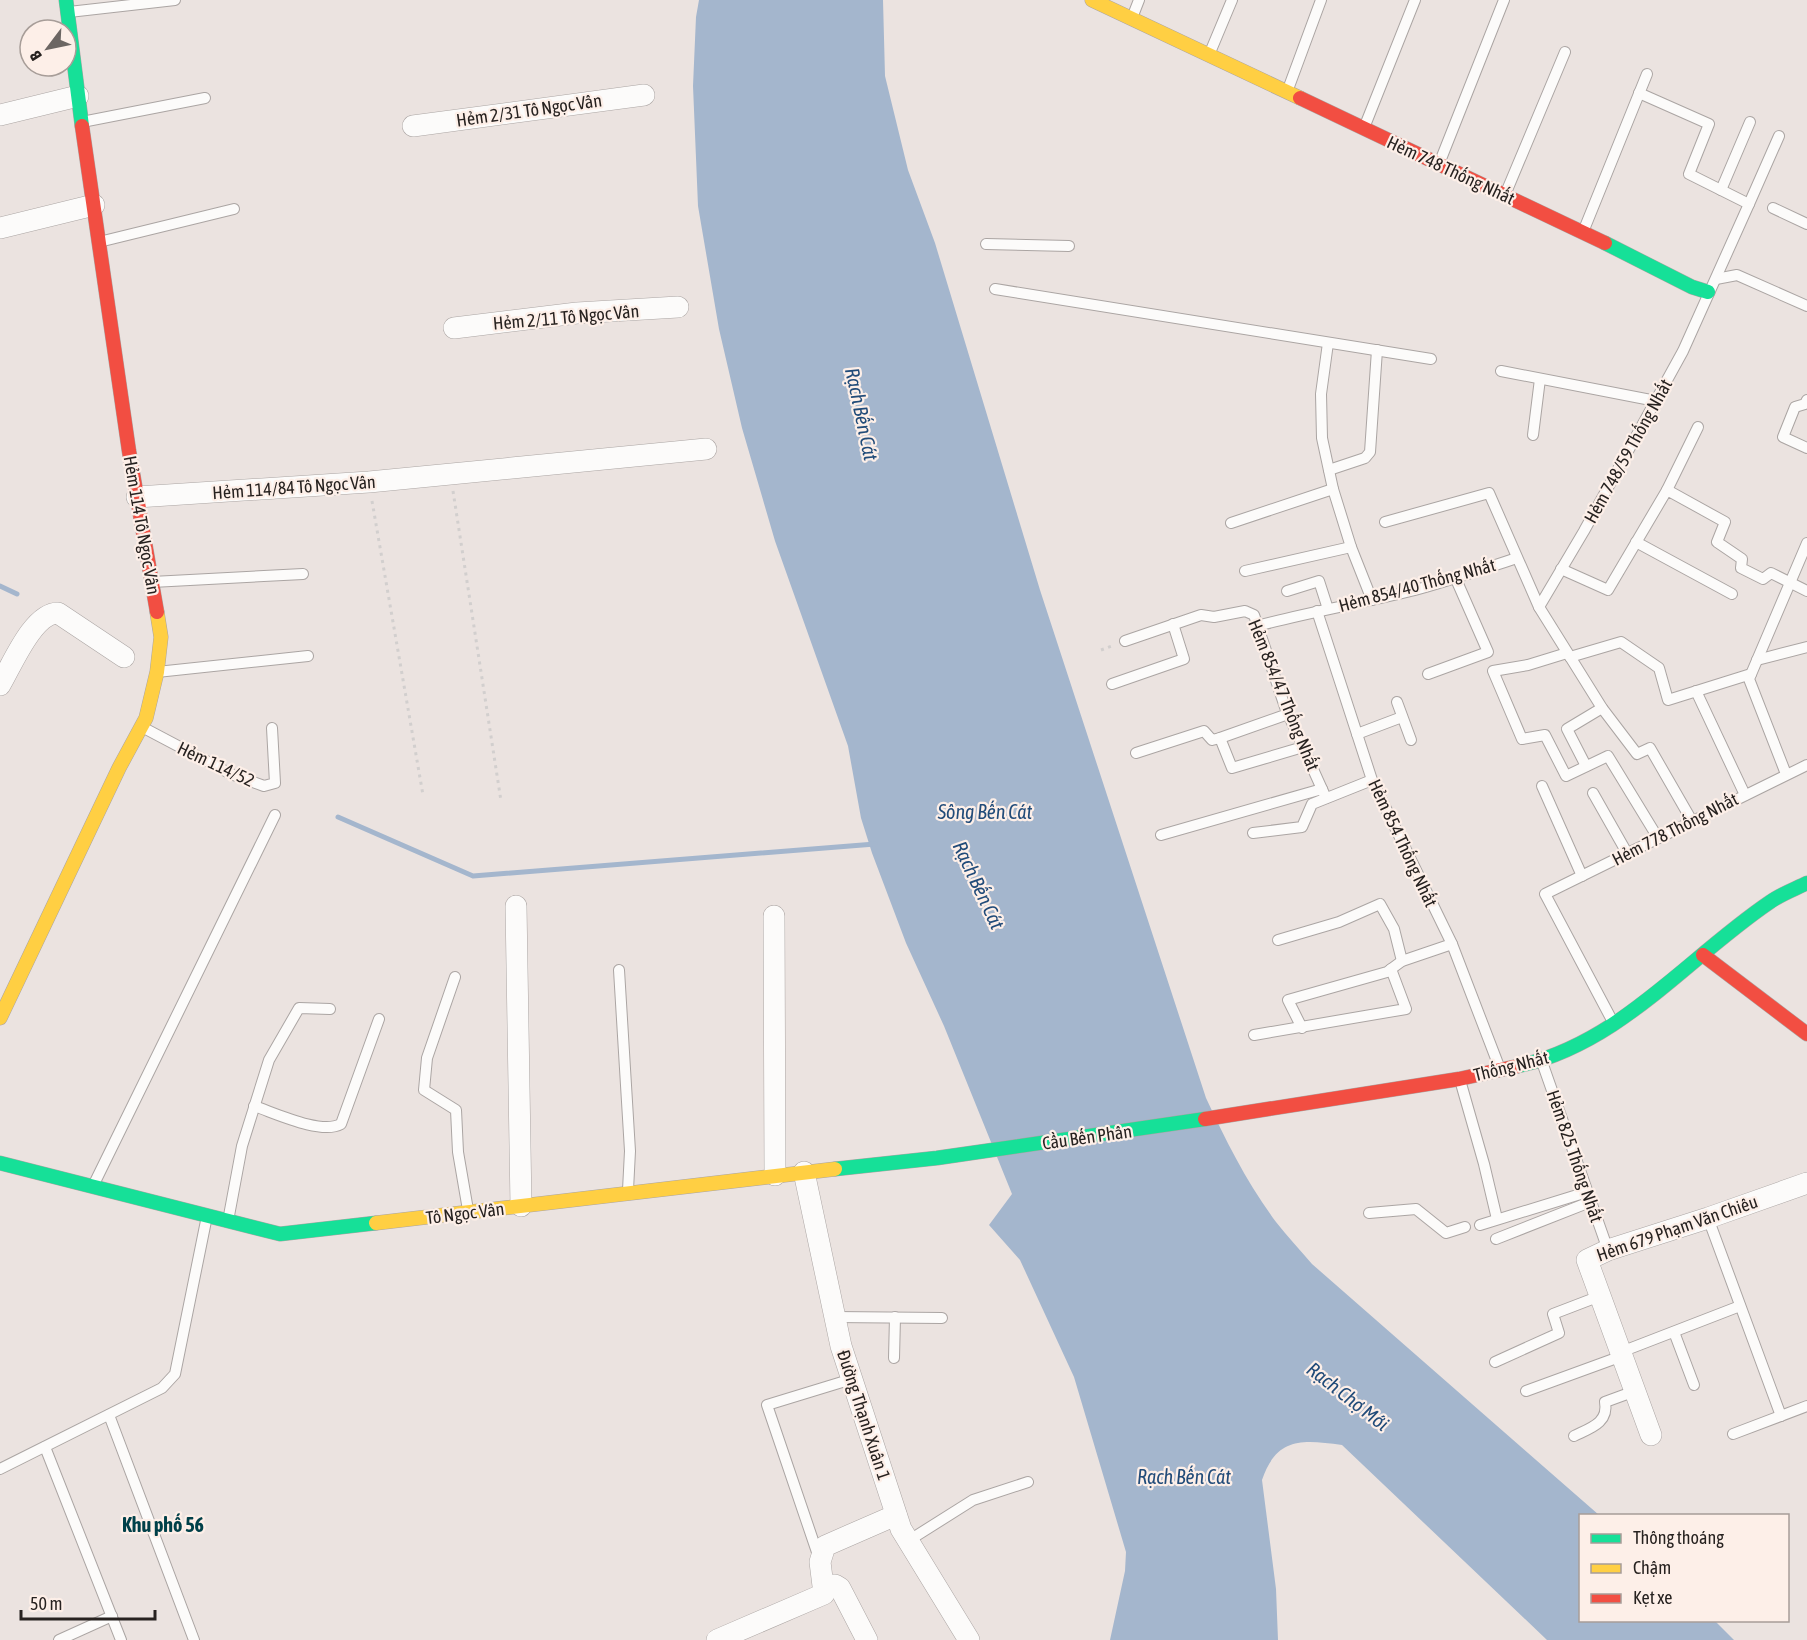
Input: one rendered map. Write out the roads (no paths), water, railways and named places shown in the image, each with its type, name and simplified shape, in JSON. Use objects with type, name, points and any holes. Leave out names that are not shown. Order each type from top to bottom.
[{"type":"main road","name":"Hẻm 748 Thống Nhất","points":[[1092,0],[1583,232],[1692,286],[1712,285]]},
{"type":"main road","name":"Hẻm 114 Tô Ngọc Vân","points":[[0,1018],[114,778],[146,718],[157,672],[161,637],[137,497],[81,122],[67,6]]},
{"type":"main road","name":"Thống Nhất","points":[[1236,1115],[1460,1079],[1542,1061],[1614,1025],[1771,901],[1807,883]]},
{"type":"main road","points":[[1702,955],[1807,1034]]},
{"type":"main road","name":"Cầu Bến Phân","points":[[937,1158],[1236,1115]]},
{"type":"main road","name":"Tô Ngọc Vân","points":[[0,1163],[280,1234],[937,1158]]},
{"type":"street","name":"Hẻm 2/31 Tô Ngọc Vân","points":[[413,126],[644,95]]},
{"type":"street","points":[[0,116],[78,96]]},
{"type":"street","points":[[0,228],[94,205]]},
{"type":"street","name":"Hẻm 2/11 Tô Ngọc Vân","points":[[454,328],[577,313],[678,307]]},
{"type":"street","name":"Hẻm 114/84 Tô Ngọc Vân","points":[[137,497],[369,482],[706,449]]},
{"type":"street","points":[[0,686],[31,631],[43,618],[51,614],[58,614],[124,657]]},
{"type":"street","points":[[516,906],[521,1206]]},
{"type":"street","points":[[774,916],[775,1175]]},
{"type":"street","name":"Đường Thạnh Xuân 1","points":[[804,1172],[841,1346],[896,1515],[908,1541],[969,1640]]},
{"type":"street","name":"Hẻm 679 Phạm Văn Chiêu","points":[[1651,1435],[1587,1260],[1608,1250],[1807,1183]]},
{"type":"street","points":[[727,1638],[824,1594],[820,1562],[825,1546],[896,1515]]},
{"type":"street","points":[[824,1586],[840,1588],[867,1640]]},
{"type":"lane","points":[[67,6],[176,0]]},
{"type":"lane","points":[[1132,18],[1139,0]]},
{"type":"lane","points":[[1209,55],[1232,0]]},
{"type":"lane","points":[[1287,92],[1321,0]]},
{"type":"lane","points":[[1364,128],[1415,0]]},
{"type":"lane","points":[[1439,164],[1504,0]]},
{"type":"lane","points":[[1505,195],[1565,52]]},
{"type":"lane","points":[[1583,232],[1647,74]]},
{"type":"lane","points":[[1639,93],[1709,124],[1689,174],[1749,204]]},
{"type":"lane","points":[[81,122],[205,98]]},
{"type":"lane","points":[[1721,190],[1750,122]]},
{"type":"lane","name":"Hẻm 748/59 Thống Nhất","points":[[1539,607],[1683,351],[1779,136]]},
{"type":"lane","points":[[1773,208],[1807,224]]},
{"type":"lane","points":[[99,242],[234,209]]},
{"type":"lane","points":[[986,244],[1069,246]]},
{"type":"lane","name":"Hẻm 748 Thống Nhất","points":[[1712,285],[1737,275],[1807,306]]},
{"type":"lane","points":[[995,289],[1431,359]]},
{"type":"lane","points":[[1328,343],[1321,394],[1322,438],[1333,489],[1351,547],[1372,600]]},
{"type":"lane","points":[[1329,470],[1365,458],[1370,452],[1377,350]]},
{"type":"lane","points":[[1501,371],[1656,401]]},
{"type":"lane","points":[[1533,435],[1540,378]]},
{"type":"lane","points":[[1807,400],[1804,404],[1795,407],[1783,437],[1807,448]]},
{"type":"lane","points":[[1561,569],[1608,590],[1667,490],[1698,427]]},
{"type":"lane","points":[[1232,522],[1333,489]]},
{"type":"lane","points":[[1667,490],[1725,522],[1717,542],[1742,559],[1741,568],[1763,579],[1771,573],[1807,591]]},
{"type":"lane","points":[[1385,522],[1489,493],[1539,607],[1568,655],[1602,708],[1637,754],[1650,748],[1692,821]]},
{"type":"lane","points":[[1636,542],[1732,594]]},
{"type":"lane","points":[[1786,774],[1749,679],[1807,543]]},
{"type":"lane","points":[[1245,572],[1351,547]]},
{"type":"lane","name":"Hẻm 854/40 Thống Nhất","points":[[1257,626],[1418,589],[1517,558]]},
{"type":"lane","points":[[152,582],[303,574]]},
{"type":"lane","points":[[1428,674],[1488,652],[1455,577]]},
{"type":"lane","name":"Hẻm 854 Thống Nhất","points":[[1287,591],[1319,581],[1322,610],[1372,780],[1452,944],[1501,1070]]},
{"type":"lane","name":"Hẻm 854/47 Thống Nhất","points":[[1125,641],[1201,615],[1214,617],[1245,611],[1254,615],[1288,714],[1324,793]]},
{"type":"lane","points":[[1112,684],[1184,659],[1173,624]]},
{"type":"lane","points":[[1659,838],[1608,756],[1566,776],[1545,735],[1522,739],[1493,671],[1528,665],[1621,642],[1659,668],[1668,700],[1751,674]]},
{"type":"lane","points":[[1757,660],[1807,647]]},
{"type":"lane","points":[[157,672],[308,656]]},
{"type":"lane","points":[[1696,691],[1744,795]]},
{"type":"lane","points":[[1397,702],[1411,740]]},
{"type":"lane","points":[[1586,766],[1567,729],[1602,708]]},
{"type":"lane","points":[[1136,753],[1204,731],[1212,740],[1220,738],[1288,714]]},
{"type":"lane","points":[[1357,734],[1402,717]]},
{"type":"lane","name":"Hẻm 114/52","points":[[141,727],[231,774],[264,786],[275,783],[272,728]]},
{"type":"lane","points":[[1220,738],[1232,768],[1303,747]]},
{"type":"lane","name":"Hẻm 778 Thống Nhất","points":[[1614,1025],[1545,894],[1807,765]]},
{"type":"lane","points":[[1161,835],[1372,780]]},
{"type":"lane","points":[[1542,786],[1582,876]]},
{"type":"lane","points":[[1253,833],[1302,827],[1312,804],[1324,793]]},
{"type":"lane","points":[[1593,793],[1627,853]]},
{"type":"lane","points":[[92,1187],[275,815]]},
{"type":"lane","points":[[1278,940],[1339,922],[1380,904],[1394,929],[1402,961]]},
{"type":"lane","points":[[1302,1028],[1288,1000],[1387,972],[1402,961],[1452,944]]},
{"type":"lane","points":[[1254,1035],[1406,1009],[1391,969]]},
{"type":"lane","points":[[619,970],[630,1151],[628,1193]]},
{"type":"lane","points":[[455,977],[436,1026],[427,1058],[424,1090],[456,1110],[458,1152],[468,1213]]},
{"type":"lane","points":[[228,1221],[242,1146],[269,1060],[299,1008],[330,1009]]},
{"type":"lane","points":[[254,1106],[311,1125],[328,1128],[341,1124],[379,1019]]},
{"type":"lane","name":"Hẻm 825 Thống Nhất","points":[[1542,1061],[1608,1250]]},
{"type":"lane","points":[[1460,1079],[1497,1219]]},
{"type":"lane","points":[[1480,1225],[1588,1197]]},
{"type":"lane","points":[[1496,1239],[1588,1197]]},
{"type":"lane","points":[[1369,1213],[1416,1209],[1446,1233],[1465,1227]]},
{"type":"lane","points":[[0,1469],[162,1388],[175,1374],[207,1216]]},
{"type":"lane","points":[[1708,1218],[1781,1416]]},
{"type":"lane","points":[[1495,1362],[1559,1333],[1553,1314],[1600,1296]]},
{"type":"lane","points":[[1526,1391],[1740,1306]]},
{"type":"lane","points":[[834,1317],[942,1318]]},
{"type":"lane","points":[[894,1358],[895,1317]]},
{"type":"lane","points":[[1674,1332],[1694,1385]]},
{"type":"lane","points":[[820,1562],[767,1405],[852,1379]]},
{"type":"lane","points":[[1574,1436],[1599,1424],[1606,1410],[1605,1402],[1635,1391]]},
{"type":"lane","points":[[1733,1434],[1807,1406]]},
{"type":"lane","points":[[109,1415],[194,1640]]},
{"type":"lane","points":[[45,1447],[121,1640]]},
{"type":"lane","points":[[908,1541],[973,1500],[1028,1482]]},
{"type":"lane","points":[[59,1640],[112,1616]]},
{"type":"water","name":"Sông Bến Cát","points":[[699,0],[883,0],[885,76],[908,170],[935,243],[1040,590],[1206,1098],[1229,1146],[1246,1177],[1276,1222],[1312,1264],[1598,1514],[1579,1514],[1579,1622],[1716,1622],[1734,1640],[1547,1640],[1342,1445],[1304,1442],[1284,1448],[1275,1455],[1262,1480],[1276,1589],[1278,1640],[1110,1640],[1125,1571],[1126,1552],[1074,1377],[1020,1260],[989,1225],[1012,1194],[944,1026],[906,943],[872,853],[861,818],[848,746],[775,541],[742,428],[719,329],[698,206],[693,86],[696,17]]},
{"type":"waterway","points":[[0,586],[17,594]]},
{"type":"waterway","points":[[338,817],[473,876],[875,844]]},
{"type":"district","name":"Khu phố 56","points":[[163,1524]]},
{"type":"water label","name":"Rạch Bến Cát","points":[[862,414]]},
{"type":"water label","name":"Rạch Bến Cát","points":[[979,885]]},
{"type":"water label","name":"Rạch Chợ Mới","points":[[1348,1396]]},
{"type":"water label","name":"Rạch Bến Cát","points":[[1184,1476]]}]
